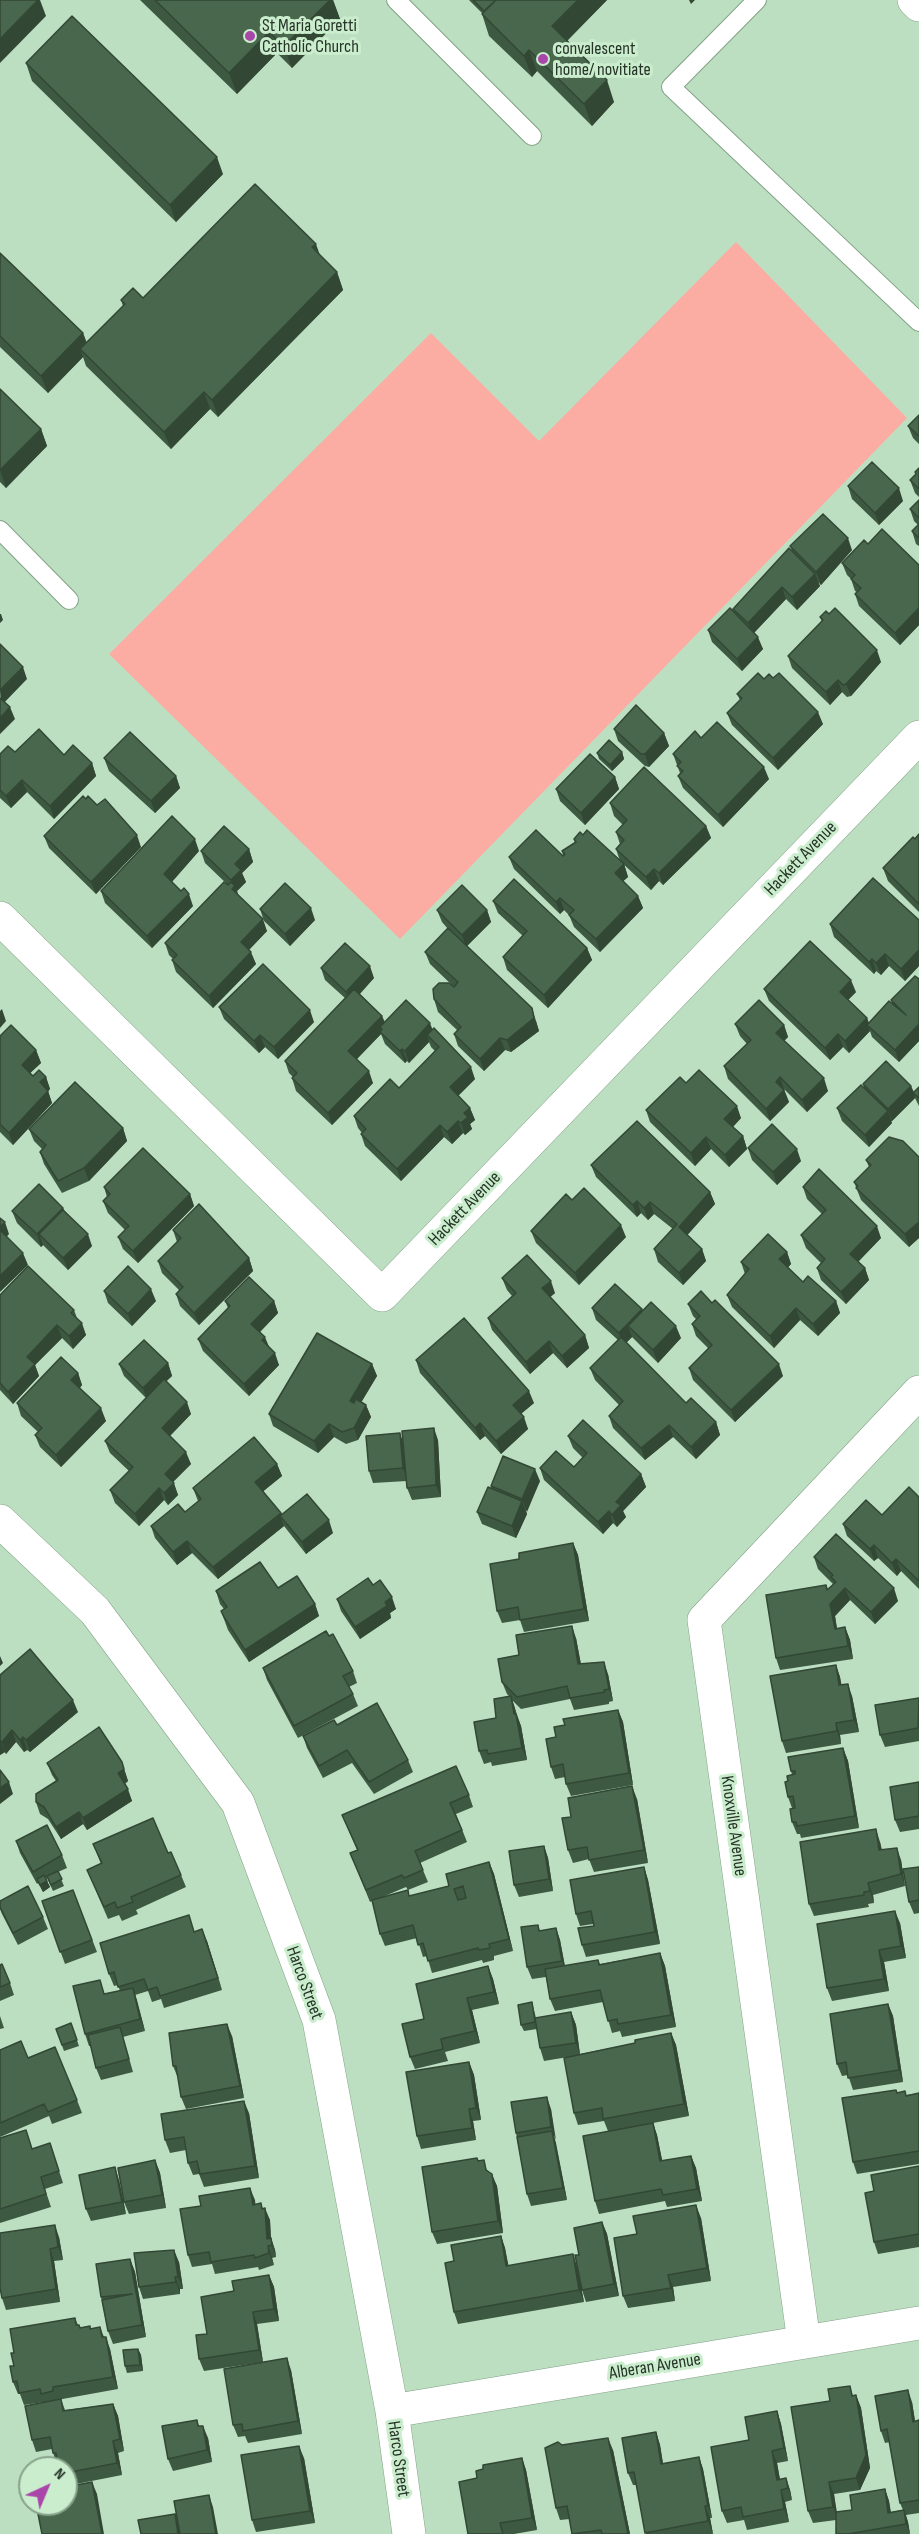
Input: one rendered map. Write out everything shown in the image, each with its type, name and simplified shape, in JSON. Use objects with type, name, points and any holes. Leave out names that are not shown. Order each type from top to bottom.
[{"type":"street","points":[[914,0],[919,5]]},
{"type":"street","name":"Hackett Avenue","points":[[0,918],[382,1295],[919,736]]},
{"type":"street","name":"Knoxville Avenue","points":[[804,2342],[704,1620],[919,1392]]},
{"type":"street","name":"Harco Street","points":[[0,1521],[95,1611],[238,1803],[319,2020],[392,2411],[409,2534]]},
{"type":"street","name":"Alberan Avenue","points":[[392,2411],[919,2323]]},
{"type":"lane","points":[[396,0],[532,136]]},
{"type":"lane","points":[[757,0],[671,87],[919,322]]},
{"type":"lane","points":[[0,530],[69,600]]},
{"type":"shaded area","points":[[736,242],[907,418],[400,939],[109,654],[431,333],[539,441]]},
{"type":"building","points":[[0,0],[38,0],[0,39]]},
{"type":"building","name":"St Maria Goretti Catholic Church","points":[[155,0],[330,0],[284,46],[269,32],[229,73]]},
{"type":"building","points":[[473,0],[496,0],[484,11]]},
{"type":"building","points":[[496,0],[578,0],[552,26],[607,80],[584,104],[529,50],[524,56],[482,14]]},
{"type":"building","points":[[72,16],[217,157],[170,205],[26,63]]},
{"type":"building","points":[[255,184],[316,244],[312,247],[337,272],[212,400],[204,392],[164,432],[80,349],[125,304],[121,300],[133,288],[143,298]]},
{"type":"building","points":[[0,253],[83,333],[41,376],[0,336]]},
{"type":"building","points":[[0,389],[41,429],[0,470]]},
{"type":"building","points":[[919,415],[919,436],[908,426]]},
{"type":"building","points":[[872,462],[899,488],[875,513],[848,486]]},
{"type":"building","points":[[919,468],[919,489],[910,480]]},
{"type":"building","points":[[919,500],[919,518],[910,509]]},
{"type":"building","points":[[823,514],[848,538],[816,572],[790,546]]},
{"type":"building","points":[[919,524],[919,538],[912,531]]},
{"type":"building","points":[[882,529],[919,565],[919,608],[895,633],[855,594],[861,588],[851,579],[855,575],[842,563],[864,540],[868,544]]},
{"type":"building","points":[[789,548],[815,574],[792,597],[782,587],[748,623],[733,609]]},
{"type":"building","points":[[730,608],[758,637],[737,659],[708,630]]},
{"type":"building","points":[[835,608],[877,650],[846,684],[843,685],[838,680],[826,692],[788,656],[823,620],[820,617],[826,611],[829,614]]},
{"type":"building","points":[[0,644],[23,667],[0,690]]},
{"type":"building","points":[[758,673],[764,679],[769,674],[773,678],[779,673],[818,712],[773,758],[727,713],[742,698],[737,694]]},
{"type":"building","points":[[0,698],[10,707],[0,718]]},
{"type":"building","points":[[636,705],[664,733],[645,754],[641,754],[614,729]]},
{"type":"building","points":[[717,722],[764,767],[718,815],[678,776],[683,771],[677,766],[681,762],[673,754],[695,731],[701,738]]},
{"type":"building","points":[[39,729],[64,755],[73,745],[92,763],[50,806],[22,780],[6,796],[0,790],[0,754],[8,746],[15,752]]},
{"type":"building","points":[[130,732],[176,776],[151,801],[104,758]]},
{"type":"building","points":[[609,740],[622,752],[610,765],[597,753]]},
{"type":"building","points":[[590,754],[615,777],[581,813],[556,789]]},
{"type":"building","points":[[644,767],[706,826],[659,873],[654,869],[646,877],[616,849],[624,840],[616,832],[627,820],[610,803]]},
{"type":"building","points":[[83,796],[86,799],[88,796],[97,805],[105,799],[137,835],[91,882],[44,836]]},
{"type":"building","points":[[172,816],[195,839],[164,874],[181,891],[184,888],[189,894],[147,936],[101,891]]},
{"type":"building","points":[[224,826],[249,849],[235,864],[241,870],[231,880],[201,851]]},
{"type":"building","points":[[536,830],[563,856],[565,854],[562,851],[576,842],[574,839],[580,832],[583,835],[587,830],[624,864],[615,873],[638,896],[596,939],[569,915],[574,910],[560,898],[556,902],[509,857]]},
{"type":"building","points":[[919,834],[919,904],[883,868],[913,837],[915,839]]},
{"type":"building","points":[[873,878],[919,920],[919,950],[901,969],[885,954],[876,963],[872,959],[869,962],[830,924]]},
{"type":"building","points":[[514,879],[587,948],[544,995],[503,957],[527,931],[493,901]]},
{"type":"building","points":[[224,882],[228,885],[231,882],[235,886],[232,889],[263,919],[241,942],[251,952],[209,996],[172,960],[177,955],[165,943]]},
{"type":"building","points":[[285,883],[311,908],[285,934],[260,909]]},
{"type":"building","points":[[462,885],[487,910],[462,935],[437,910]]},
{"type":"building","points":[[448,928],[532,1008],[534,1018],[507,1040],[500,1038],[480,1059],[454,1034],[461,1027],[434,999],[433,989],[439,983],[449,983],[454,987],[458,982],[425,952]]},
{"type":"building","points":[[810,941],[851,980],[840,992],[867,1018],[845,1041],[838,1034],[825,1048],[764,989]]},
{"type":"building","points":[[345,943],[370,966],[346,992],[321,968]]},
{"type":"building","points":[[263,964],[310,1010],[274,1047],[260,1035],[254,1041],[219,1007]]},
{"type":"building","points":[[915,976],[919,979],[919,1024],[895,1050],[867,1025],[889,1001],[906,1015],[891,1000]]},
{"type":"building","points":[[354,989],[382,1016],[348,1051],[369,1071],[328,1113],[292,1078],[297,1073],[285,1061]]},
{"type":"building","points":[[406,1000],[430,1023],[405,1051],[402,1049],[400,1051],[380,1032],[382,1029],[380,1027]]},
{"type":"building","points":[[759,1000],[784,1025],[776,1033],[824,1078],[802,1100],[780,1077],[776,1082],[784,1090],[766,1109],[724,1066],[751,1040],[735,1024]]},
{"type":"building","points":[[11,1025],[36,1050],[22,1065],[33,1076],[39,1070],[46,1077],[40,1082],[48,1091],[9,1133],[0,1124],[0,1036]]},
{"type":"building","points":[[434,1028],[471,1067],[450,1087],[470,1108],[464,1113],[468,1117],[461,1123],[458,1121],[447,1132],[440,1125],[397,1169],[361,1134],[366,1129],[354,1116],[390,1079],[399,1088],[439,1047],[427,1035]]},
{"type":"building","points":[[886,1061],[911,1086],[888,1109],[863,1084]]},
{"type":"building","points":[[699,1070],[737,1106],[724,1119],[743,1136],[725,1155],[706,1137],[691,1153],[646,1110],[680,1077],[686,1083]]},
{"type":"building","points":[[75,1082],[123,1128],[84,1168],[58,1181],[40,1152],[46,1145],[29,1129]]},
{"type":"building","points":[[861,1085],[888,1111],[865,1135],[837,1108]]},
{"type":"building","points":[[919,1087],[919,1098],[913,1093]]},
{"type":"building","points":[[637,1121],[710,1192],[679,1227],[702,1249],[679,1273],[654,1249],[677,1224],[650,1202],[644,1208],[637,1201],[633,1205],[591,1165]]},
{"type":"building","points":[[772,1124],[797,1149],[773,1172],[748,1148]]},
{"type":"building","points":[[889,1137],[903,1141],[919,1157],[919,1222],[905,1234],[856,1188],[858,1186],[854,1182],[871,1165],[866,1160]]},
{"type":"building","points":[[143,1148],[190,1194],[133,1251],[118,1237],[129,1226],[103,1201],[110,1194],[104,1187]]},
{"type":"building","points":[[819,1169],[877,1226],[850,1254],[865,1268],[841,1292],[817,1268],[825,1259],[801,1235],[826,1210],[803,1187]]},
{"type":"building","points":[[39,1184],[63,1208],[37,1234],[12,1211]]},
{"type":"building","points":[[584,1188],[621,1225],[575,1273],[531,1231],[566,1194],[572,1200]]},
{"type":"building","points":[[199,1204],[249,1258],[194,1313],[176,1294],[183,1287],[158,1261],[181,1238],[173,1230]]},
{"type":"building","points":[[63,1210],[88,1234],[63,1258],[39,1234]]},
{"type":"building","points":[[0,1230],[23,1253],[0,1276]]},
{"type":"building","points":[[768,1234],[787,1252],[779,1259],[803,1282],[808,1276],[836,1301],[813,1324],[796,1308],[770,1336],[727,1295],[749,1269],[741,1262]]},
{"type":"building","points":[[527,1255],[551,1281],[542,1288],[585,1335],[562,1356],[549,1341],[526,1362],[488,1318],[516,1293],[502,1278]]},
{"type":"building","points":[[28,1266],[74,1310],[71,1313],[82,1323],[69,1336],[57,1325],[27,1357],[35,1364],[8,1392],[0,1383],[0,1295]]},
{"type":"building","points":[[128,1266],[151,1289],[128,1314],[104,1291]]},
{"type":"building","points":[[249,1277],[274,1301],[251,1324],[265,1337],[262,1340],[275,1353],[244,1384],[198,1339],[230,1306],[225,1301]]},
{"type":"building","points":[[615,1284],[642,1309],[619,1333],[592,1308]]},
{"type":"building","points":[[701,1291],[712,1303],[715,1300],[779,1364],[731,1410],[689,1368],[712,1345],[692,1324],[700,1316],[688,1304]]},
{"type":"building","points":[[651,1302],[676,1326],[653,1350],[628,1326]]},
{"type":"building","points":[[464,1318],[529,1391],[513,1405],[524,1417],[496,1441],[480,1423],[475,1428],[416,1360]]},
{"type":"building","points":[[317,1333],[372,1364],[350,1401],[354,1403],[356,1399],[366,1405],[354,1428],[342,1432],[329,1424],[314,1441],[269,1414]]},
{"type":"building","points":[[621,1337],[686,1403],[691,1398],[716,1422],[691,1447],[669,1425],[641,1448],[609,1416],[623,1401],[590,1368]]},
{"type":"building","points":[[144,1340],[168,1363],[143,1388],[119,1364]]},
{"type":"building","points":[[61,1357],[78,1373],[71,1380],[101,1408],[56,1455],[35,1435],[42,1428],[17,1403]]},
{"type":"building","points":[[164,1379],[187,1402],[162,1428],[186,1452],[165,1474],[174,1483],[164,1493],[159,1488],[135,1514],[110,1490],[133,1467],[105,1441]]},
{"type":"building","points":[[583,1420],[641,1474],[616,1502],[621,1505],[612,1515],[609,1511],[598,1522],[540,1468],[556,1451],[574,1467],[587,1453],[568,1436]]},
{"type":"building","points":[[434,1428],[436,1485],[407,1488],[402,1431]]},
{"type":"building","points":[[400,1433],[403,1468],[369,1471],[366,1436]]},
{"type":"building","points":[[254,1437],[277,1464],[255,1482],[281,1513],[213,1567],[187,1541],[173,1552],[151,1526],[178,1504],[185,1512],[201,1499],[193,1488]]},
{"type":"building","points":[[503,1456],[535,1469],[522,1499],[491,1486]]},
{"type":"building","points":[[488,1487],[522,1501],[512,1526],[477,1512]]},
{"type":"building","points":[[909,1487],[919,1497],[919,1581],[896,1559],[892,1563],[874,1545],[870,1549],[843,1524],[866,1500],[882,1515]]},
{"type":"building","points":[[307,1494],[329,1520],[302,1542],[280,1516]]},
{"type":"building","points":[[836,1534],[894,1588],[871,1612],[845,1588],[830,1604],[835,1629],[845,1627],[848,1646],[776,1658],[766,1595],[826,1585],[827,1590],[836,1582],[831,1577],[833,1575],[814,1557]]},
{"type":"building","points":[[573,1543],[584,1609],[520,1620],[518,1607],[497,1611],[490,1564],[519,1559],[519,1553]]},
{"type":"building","points":[[260,1562],[278,1588],[297,1576],[315,1604],[245,1650],[221,1611],[227,1607],[216,1591]]},
{"type":"building","points":[[368,1578],[373,1585],[380,1580],[392,1597],[385,1602],[387,1606],[355,1627],[337,1599]]},
{"type":"building","points":[[572,1626],[578,1664],[604,1662],[609,1689],[604,1690],[605,1692],[570,1698],[567,1686],[517,1697],[502,1682],[498,1659],[519,1655],[516,1635]]},
{"type":"building","points":[[326,1631],[329,1636],[333,1634],[353,1671],[343,1676],[353,1694],[294,1726],[263,1668]]},
{"type":"building","points":[[30,1649],[73,1700],[26,1740],[23,1737],[20,1740],[12,1730],[2,1742],[0,1740],[0,1675]]},
{"type":"building","points":[[836,1665],[839,1685],[848,1684],[854,1720],[836,1723],[837,1731],[782,1741],[770,1676]]},
{"type":"building","points":[[511,1696],[522,1748],[488,1754],[487,1750],[479,1751],[474,1722],[496,1718],[494,1699]]},
{"type":"building","points":[[919,1698],[918,1728],[880,1735],[875,1705]]},
{"type":"building","points":[[377,1703],[408,1760],[369,1782],[347,1750],[319,1766],[303,1736],[334,1720],[337,1725]]},
{"type":"building","points":[[618,1710],[629,1773],[566,1784],[563,1764],[551,1767],[546,1739],[556,1737],[554,1727],[565,1725],[563,1719]]},
{"type":"building","points":[[99,1727],[122,1762],[124,1769],[118,1773],[128,1789],[83,1818],[79,1812],[56,1827],[44,1807],[36,1802],[36,1794],[58,1780],[47,1763]]},
{"type":"building","points":[[843,1748],[855,1816],[797,1826],[796,1822],[792,1822],[790,1809],[795,1808],[793,1796],[788,1797],[785,1782],[788,1781],[787,1776],[795,1774],[795,1771],[791,1771],[788,1757]]},
{"type":"building","points":[[456,1766],[469,1795],[450,1803],[462,1830],[415,1851],[423,1870],[404,1878],[402,1875],[366,1890],[350,1853],[358,1850],[342,1815]]},
{"type":"building","points":[[0,1770],[9,1782],[0,1788]]},
{"type":"building","points":[[919,1782],[919,1816],[895,1820],[890,1787]]},
{"type":"building","points":[[632,1786],[644,1850],[589,1860],[587,1847],[568,1850],[562,1818],[571,1817],[568,1798]]},
{"type":"building","points":[[153,1818],[168,1853],[171,1852],[181,1875],[131,1897],[133,1902],[117,1908],[115,1902],[104,1907],[87,1870],[102,1863],[93,1844]]},
{"type":"building","points":[[47,1825],[62,1855],[33,1872],[16,1841]]},
{"type":"building","points":[[876,1829],[879,1850],[897,1848],[901,1874],[868,1883],[870,1891],[864,1892],[864,1895],[809,1904],[800,1842]]},
{"type":"building","points":[[544,1846],[549,1879],[514,1885],[509,1851]]},
{"type":"building","points":[[489,1862],[509,1939],[489,1944],[490,1948],[479,1950],[478,1948],[428,1961],[423,1943],[418,1945],[413,1925],[380,1934],[372,1900],[408,1890],[409,1896],[449,1886],[446,1874]],"holes":[[[463,1886],[466,1898],[458,1900],[454,1889]]]},
{"type":"building","points":[[644,1867],[655,1932],[582,1945],[578,1928],[594,1926],[591,1911],[576,1914],[570,1880]]},
{"type":"building","points":[[919,1867],[919,1900],[909,1902],[903,1869]]},
{"type":"building","points":[[58,1871],[62,1879],[51,1885],[47,1876]]},
{"type":"building","points":[[44,1875],[47,1881],[40,1885],[37,1879]]},
{"type":"building","points":[[28,1886],[43,1917],[13,1933],[0,1907],[0,1901]]},
{"type":"building","points":[[73,1890],[92,1940],[60,1952],[42,1901]]},
{"type":"building","points":[[895,1911],[901,1946],[879,1950],[884,1979],[827,1988],[817,1924]]},
{"type":"building","points":[[189,1915],[194,1932],[202,1929],[218,1978],[160,1996],[157,1987],[148,1990],[144,1979],[118,1987],[114,1972],[109,1974],[100,1943]]},
{"type":"building","points":[[538,1925],[539,1931],[556,1928],[562,1961],[527,1967],[521,1927]]},
{"type":"building","points":[[660,1953],[671,2015],[618,2024],[617,2019],[608,2021],[600,1990],[550,1999],[545,1969],[598,1960],[599,1965]]},
{"type":"building","points":[[2,1964],[10,1983],[0,1987],[0,1965]]},
{"type":"building","points":[[488,1966],[494,1992],[467,1998],[475,2031],[441,2039],[443,2049],[410,2057],[402,2024],[424,2019],[416,1984]]},
{"type":"building","points":[[100,1980],[104,1994],[133,1988],[140,2019],[85,2034],[73,1986]]},
{"type":"building","points":[[532,2002],[535,2022],[521,2025],[518,2005]]},
{"type":"building","points":[[888,2004],[899,2070],[848,2078],[846,2062],[837,2064],[830,2014]]},
{"type":"building","points":[[571,2012],[576,2043],[540,2048],[535,2018]]},
{"type":"building","points":[[71,2023],[77,2040],[62,2045],[56,2029]]},
{"type":"building","points":[[227,2024],[240,2086],[181,2097],[176,2066],[173,2066],[169,2033]]},
{"type":"building","points":[[120,2027],[129,2059],[96,2068],[88,2035]]},
{"type":"building","points":[[671,2033],[684,2104],[603,2119],[602,2108],[574,2113],[564,2058]]},
{"type":"building","points":[[21,2041],[28,2058],[55,2047],[77,2100],[48,2112],[44,2104],[0,2123],[0,2050]]},
{"type":"building","points":[[469,2062],[476,2108],[469,2109],[472,2128],[417,2136],[406,2072]]},
{"type":"building","points":[[896,2090],[897,2093],[905,2091],[906,2096],[919,2093],[919,2151],[853,2162],[842,2098]]},
{"type":"building","points":[[547,2097],[551,2127],[516,2133],[511,2102]]},
{"type":"building","points":[[244,2101],[255,2166],[200,2174],[197,2161],[188,2163],[184,2137],[165,2140],[161,2114]]},
{"type":"building","points":[[653,2123],[660,2161],[691,2156],[697,2189],[663,2195],[661,2189],[595,2201],[583,2136]]},
{"type":"building","points":[[26,2130],[32,2149],[50,2143],[59,2171],[41,2177],[46,2194],[0,2209],[0,2138]]},
{"type":"building","points":[[552,2131],[563,2188],[527,2194],[517,2137]]},
{"type":"building","points":[[477,2158],[478,2161],[484,2160],[486,2170],[492,2174],[498,2221],[432,2232],[422,2167]]},
{"type":"building","points":[[155,2160],[162,2195],[124,2202],[118,2168]]},
{"type":"building","points":[[919,2166],[919,2234],[874,2242],[865,2193],[874,2191],[871,2175]]},
{"type":"building","points":[[115,2167],[122,2202],[86,2209],[79,2175]]},
{"type":"building","points":[[250,2188],[253,2205],[261,2203],[262,2209],[265,2208],[267,2239],[271,2238],[272,2245],[268,2246],[269,2253],[255,2258],[254,2255],[211,2262],[209,2252],[188,2255],[180,2209],[201,2206],[199,2196]]},
{"type":"building","points":[[696,2205],[707,2268],[668,2275],[671,2288],[623,2296],[614,2238],[637,2234],[633,2216]]},
{"type":"building","points":[[602,2222],[614,2284],[582,2290],[575,2255],[579,2255],[574,2228]]},
{"type":"building","points":[[55,2225],[58,2247],[50,2249],[56,2289],[2,2298],[0,2233]]},
{"type":"building","points":[[501,2236],[506,2266],[573,2254],[579,2290],[454,2312],[445,2263],[454,2261],[451,2245]]},
{"type":"building","points":[[174,2250],[178,2277],[175,2277],[176,2282],[139,2287],[134,2253]]},
{"type":"building","points":[[130,2259],[142,2325],[108,2331],[102,2300],[132,2294],[101,2297],[96,2264]]},
{"type":"building","points":[[269,2275],[274,2309],[253,2312],[259,2350],[199,2359],[196,2335],[207,2334],[201,2297],[234,2291],[232,2281]]},
{"type":"building","points":[[75,2318],[76,2325],[80,2328],[100,2327],[102,2337],[106,2337],[113,2377],[53,2387],[53,2391],[41,2394],[40,2389],[19,2393],[17,2381],[13,2382],[10,2366],[14,2366],[11,2353],[14,2353],[10,2329]]},
{"type":"building","points":[[138,2349],[140,2365],[125,2366],[123,2350]]},
{"type":"building","points":[[287,2358],[298,2421],[243,2431],[242,2424],[233,2425],[224,2369]]},
{"type":"building","points":[[850,2386],[852,2396],[856,2395],[866,2455],[856,2478],[829,2482],[833,2507],[808,2511],[791,2407],[830,2401],[828,2389]]},
{"type":"building","points":[[908,2390],[913,2422],[919,2420],[919,2500],[900,2503],[887,2429],[881,2431],[875,2396]]},
{"type":"building","points":[[61,2399],[63,2411],[113,2404],[120,2439],[113,2441],[117,2463],[78,2471],[78,2456],[57,2456],[56,2453],[53,2453],[50,2437],[32,2440],[25,2406]]},
{"type":"building","points":[[777,2411],[784,2448],[772,2451],[777,2480],[786,2478],[788,2488],[781,2490],[784,2509],[743,2517],[741,2507],[722,2511],[711,2447],[749,2440],[745,2417]]},
{"type":"building","points":[[197,2420],[198,2426],[203,2426],[207,2450],[168,2459],[162,2426]]},
{"type":"building","points":[[656,2432],[661,2464],[699,2457],[708,2506],[705,2506],[708,2521],[645,2533],[634,2472],[628,2473],[622,2438]]},
{"type":"building","points":[[608,2438],[628,2534],[602,2534],[601,2530],[572,2534],[567,2506],[556,2508],[545,2448],[558,2442],[562,2445]]},
{"type":"building","points":[[299,2446],[310,2511],[252,2520],[241,2455]]},
{"type":"building","points":[[522,2458],[532,2518],[500,2523],[503,2534],[468,2534],[459,2482],[477,2478],[476,2471],[483,2469],[483,2465]]},
{"type":"building","points":[[92,2482],[102,2534],[42,2534],[38,2516],[78,2516],[78,2485]]},
{"type":"building","points":[[885,2489],[888,2513],[904,2510],[906,2524],[836,2534],[836,2512],[852,2510],[850,2495]]},
{"type":"building","points":[[209,2495],[216,2534],[180,2534],[174,2501]]},
{"type":"building","points":[[175,2514],[178,2534],[141,2534],[138,2520]]},
{"type":"place","name":"St Maria Goretti Catholic Church","points":[[250,36]]},
{"type":"place","name":"convalescent home/ novitiate","points":[[543,59]]}]
